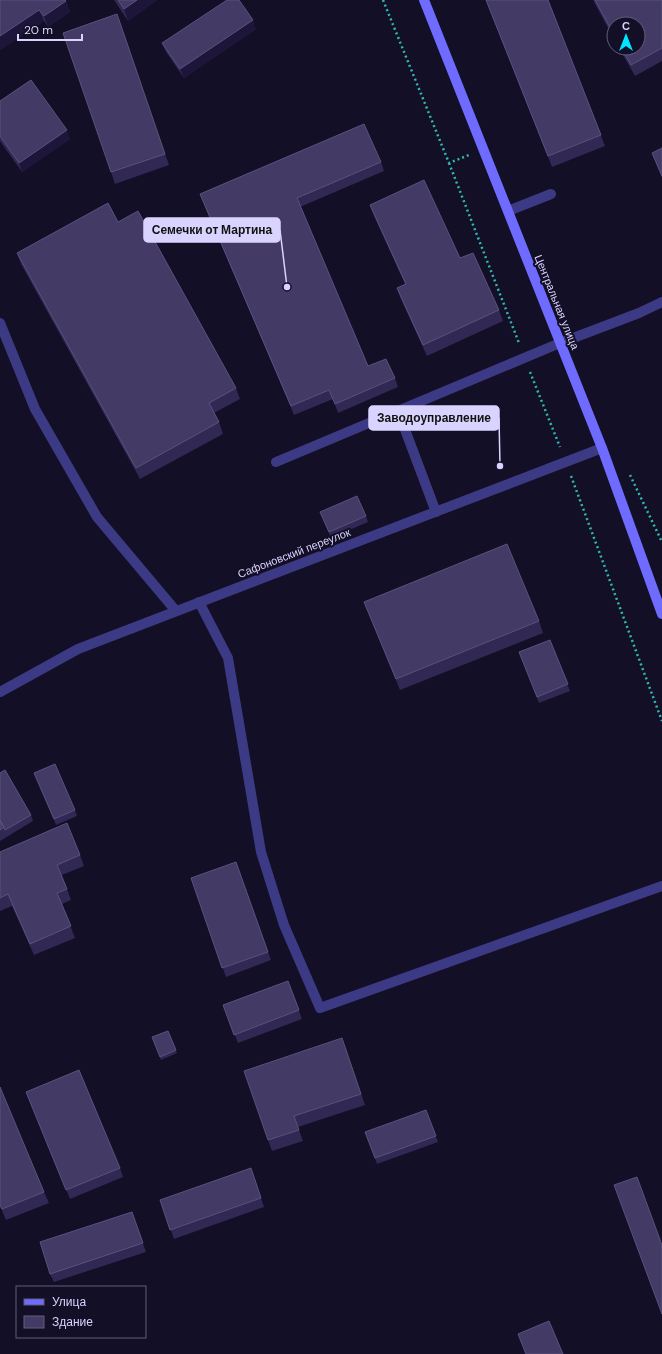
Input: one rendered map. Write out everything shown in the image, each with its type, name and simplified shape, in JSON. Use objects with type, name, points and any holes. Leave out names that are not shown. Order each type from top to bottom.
[{"type":"main road","name":"Центральная улица","points":[[424,0],[602,448],[662,614]]},
{"type":"street","points":[[508,211],[551,194]]},
{"type":"street","points":[[276,462],[560,342],[639,313],[662,302]]},
{"type":"street","points":[[0,323],[35,409],[98,517],[176,611]]},
{"type":"street","points":[[398,411],[436,512]]},
{"type":"street","name":"Сафоновский переулок","points":[[0,692],[78,649],[602,448]]},
{"type":"street","points":[[199,602],[228,658],[261,852],[284,926],[320,1008],[662,886]]},
{"type":"path","points":[[383,0],[449,163],[566,463],[662,721]]},
{"type":"path","points":[[449,163],[483,149]]},
{"type":"building","points":[[0,0],[66,1],[44,16],[39,10],[0,36]]},
{"type":"building","points":[[118,0],[137,0],[124,9]]},
{"type":"building","points":[[227,0],[239,0],[253,20],[180,69],[162,43]]},
{"type":"building","points":[[486,0],[548,0],[601,135],[548,156]]},
{"type":"building","points":[[595,0],[662,0],[662,48],[631,65],[626,56],[646,56],[646,16],[606,16],[606,20]]},
{"type":"building","points":[[117,14],[165,154],[111,172],[63,33]]},
{"type":"building","points":[[31,80],[67,130],[19,163],[0,136],[0,101]]},
{"type":"building","points":[[364,124],[381,162],[297,198],[368,366],[386,359],[395,378],[335,404],[329,390],[291,406],[200,194]]},
{"type":"building","points":[[662,148],[662,176],[652,153]]},
{"type":"building","points":[[424,180],[460,258],[473,253],[499,310],[423,345],[397,288],[406,284],[370,205]]},
{"type":"building","points":[[108,203],[118,222],[138,211],[236,388],[209,403],[219,422],[136,468],[17,253]]},
{"type":"building","points":[[357,496],[366,516],[329,532],[320,512]]},
{"type":"building","points":[[507,544],[539,621],[396,679],[364,602]]},
{"type":"building","points":[[550,640],[568,684],[537,697],[519,652]]},
{"type":"building","points":[[55,764],[75,810],[54,819],[34,773]]},
{"type":"building","points":[[5,770],[31,815],[5,830],[0,820],[0,773]]},
{"type":"building","points":[[0,820],[4,827],[0,830]]},
{"type":"building","points":[[67,823],[80,855],[57,865],[67,889],[57,893],[71,926],[30,944],[8,894],[0,898],[0,852]]},
{"type":"building","points":[[236,862],[268,952],[222,968],[191,878]]},
{"type":"building","points":[[288,981],[299,1010],[234,1035],[223,1005]]},
{"type":"building","points":[[168,1031],[176,1050],[160,1057],[152,1037]]},
{"type":"building","points":[[342,1038],[361,1094],[294,1116],[299,1130],[268,1140],[244,1071]]},
{"type":"building","points":[[79,1070],[120,1168],[66,1190],[26,1092]]},
{"type":"building","points":[[0,1087],[44,1192],[2,1209],[0,1205]]},
{"type":"building","points":[[426,1110],[436,1136],[375,1158],[365,1132]]},
{"type":"building","points":[[251,1168],[261,1198],[170,1230],[160,1200]]},
{"type":"building","points":[[637,1177],[662,1245],[662,1314],[614,1185]]},
{"type":"building","points":[[132,1212],[143,1243],[50,1274],[40,1242]]},
{"type":"building","points":[[549,1321],[563,1354],[526,1354],[518,1334]]},
{"type":"place","name":"Семечки от Мартина","points":[[287,287]]},
{"type":"place","name":"Заводоуправление","points":[[500,466]]}]
